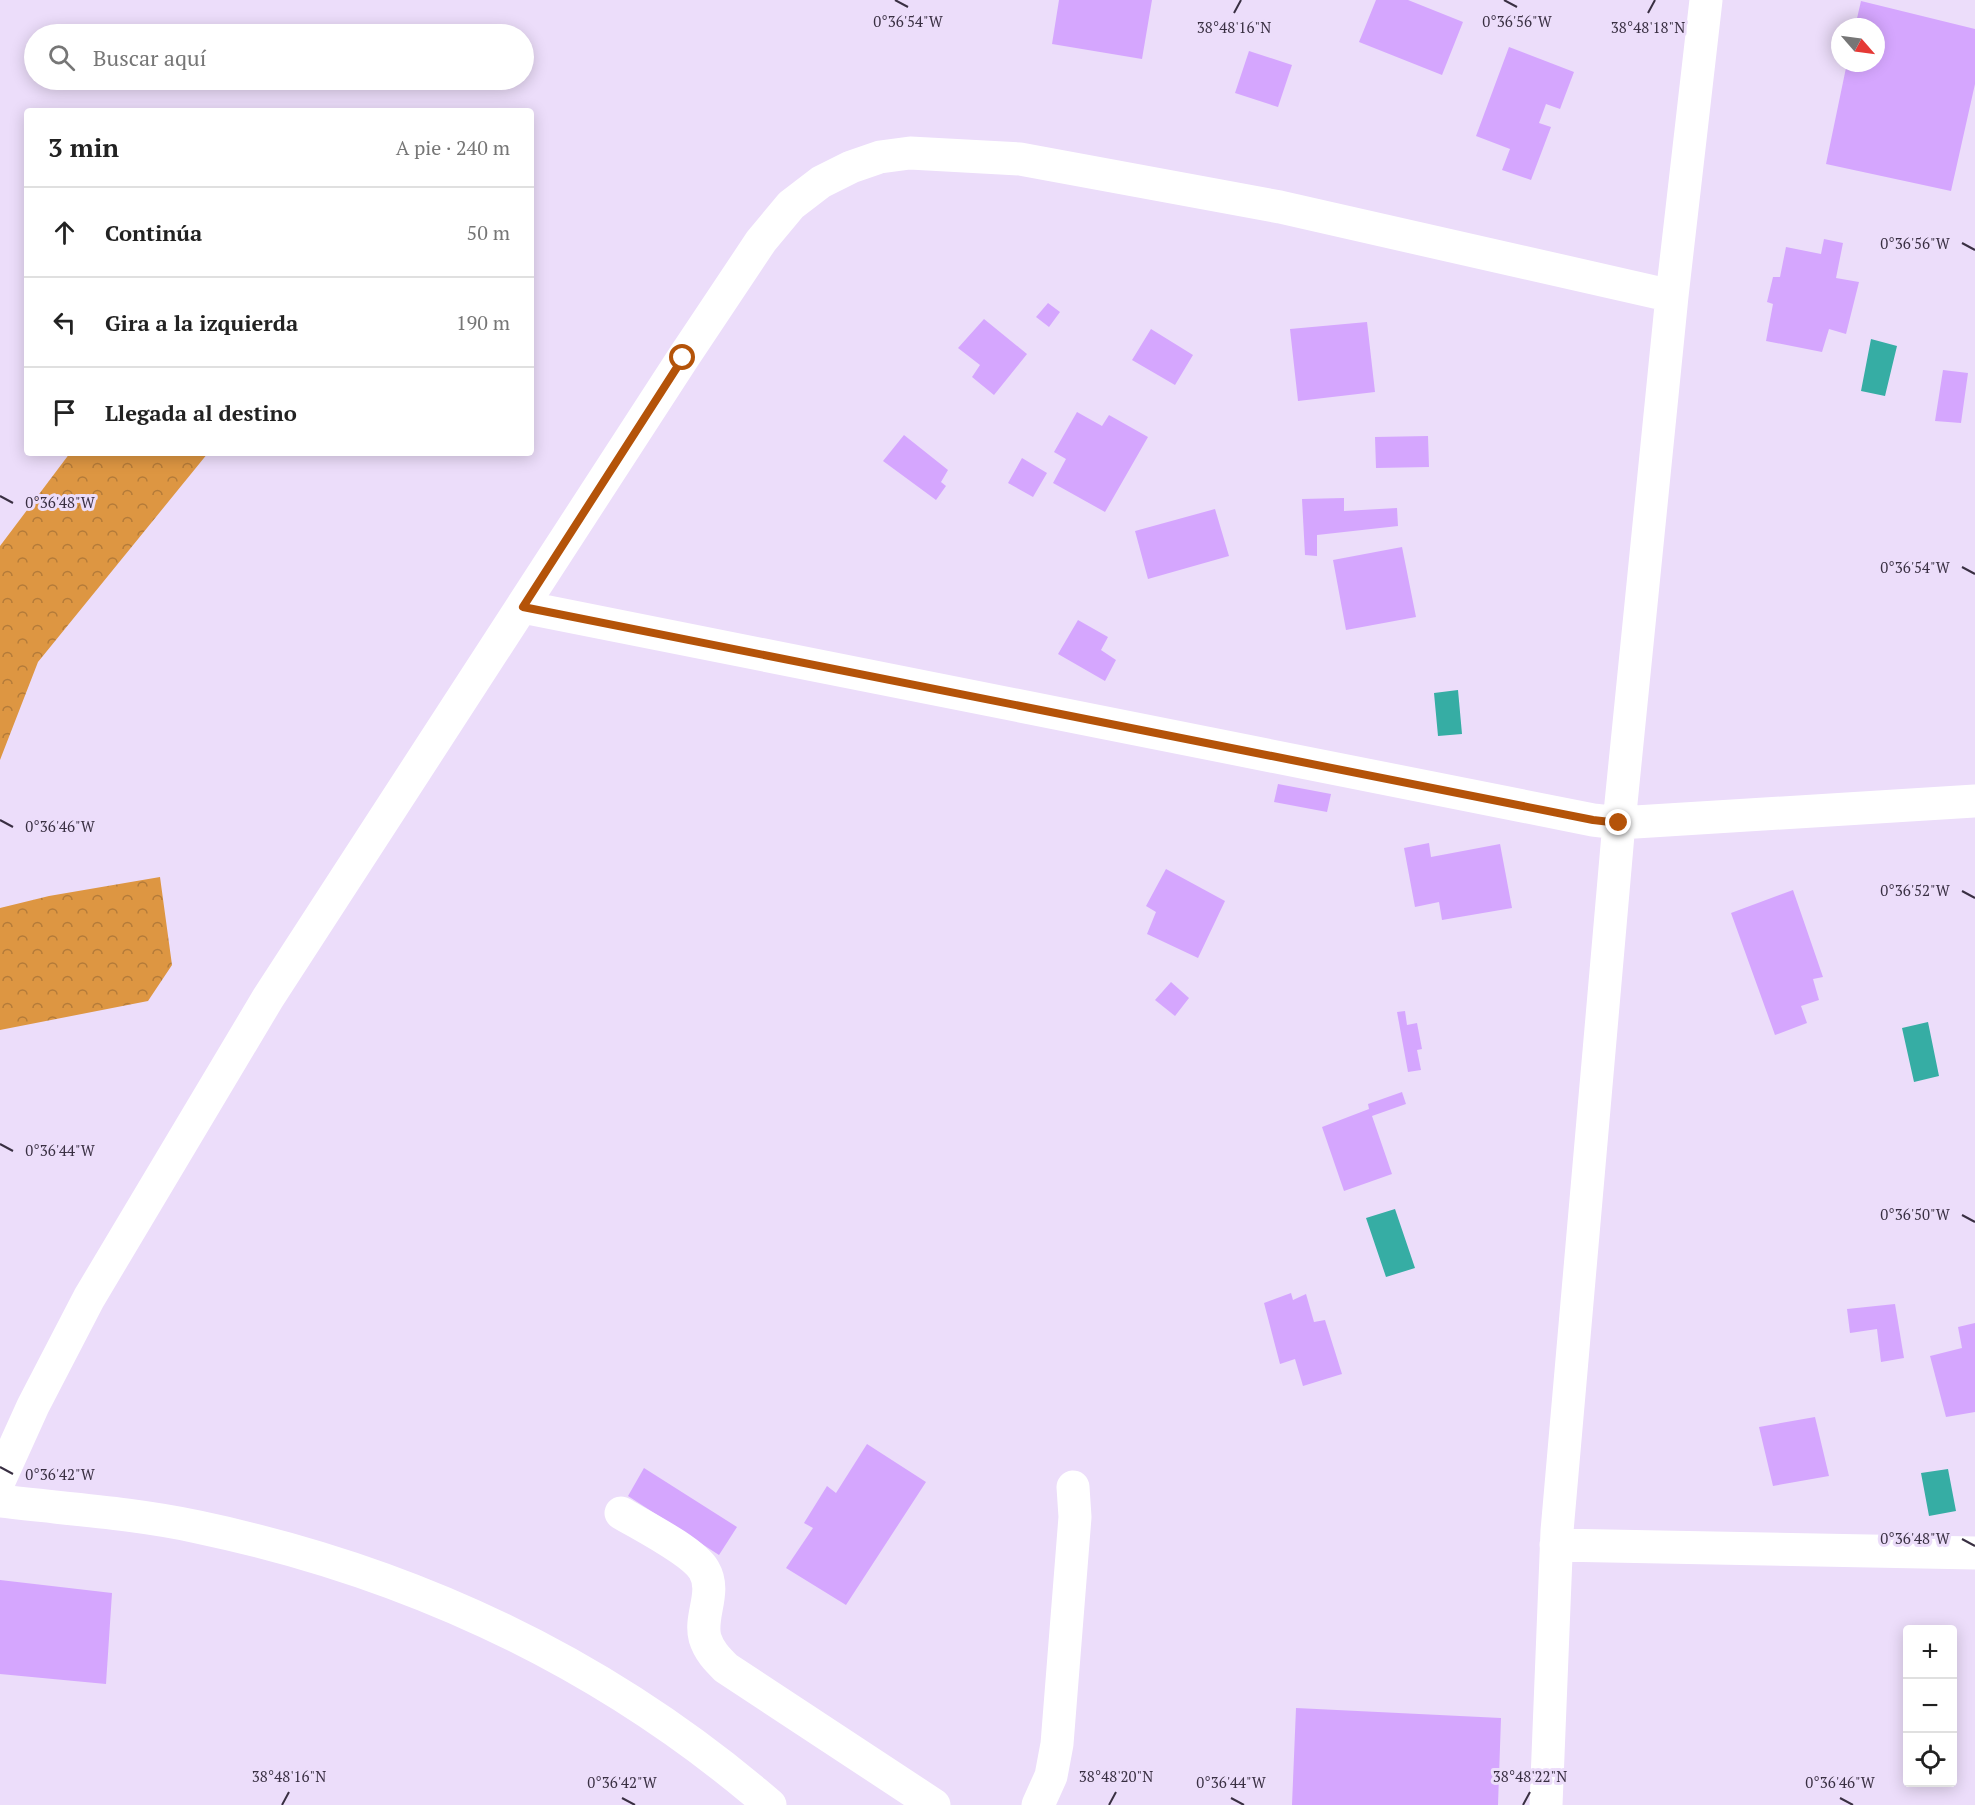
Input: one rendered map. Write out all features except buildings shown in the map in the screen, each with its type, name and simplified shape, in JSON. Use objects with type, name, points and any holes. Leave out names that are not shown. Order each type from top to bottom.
[{"type":"main road","points":[[1546,1805],[1556,1545],[1619,823],[1672,296],[1706,0]]},
{"type":"main road","points":[[0,1479],[33,1406],[89,1298],[262,1008],[761,241],[791,205],[821,182],[851,167],[880,157],[910,153],[1020,159],[1280,207],[1672,296]]},
{"type":"main road","points":[[523,607],[1593,820],[1619,823],[1975,801]]},
{"type":"main road","points":[[1038,1805],[1051,1776],[1057,1744],[1075,1517],[1073,1487]]},
{"type":"main road","points":[[0,1501],[141,1517],[196,1527],[264,1542],[351,1568],[414,1591],[478,1617],[577,1667],[682,1735],[770,1805]]},
{"type":"main road","points":[[621,1513],[691,1556],[704,1569],[710,1583],[704,1636],[712,1654],[726,1668],[934,1805]]},
{"type":"main road","points":[[1556,1545],[1975,1553]]},
{"type":"green space","points":[[68,456],[206,456],[38,662],[0,760],[0,546]]},
{"type":"green space","points":[[160,877],[172,965],[148,1001],[0,1030],[0,908],[49,896]]},
{"type":"shaded area","points":[[1871,339],[1897,346],[1885,396],[1861,391]]},
{"type":"shaded area","points":[[1458,690],[1462,734],[1438,736],[1434,693]]},
{"type":"shaded area","points":[[1928,1022],[1939,1076],[1914,1082],[1902,1028]]},
{"type":"shaded area","points":[[1395,1209],[1415,1268],[1386,1277],[1366,1218]]},
{"type":"shaded area","points":[[1948,1469],[1956,1511],[1929,1516],[1921,1473]]},
{"type":"route","points":[[683,358],[523,607],[1593,820],[1619,823]]}]
